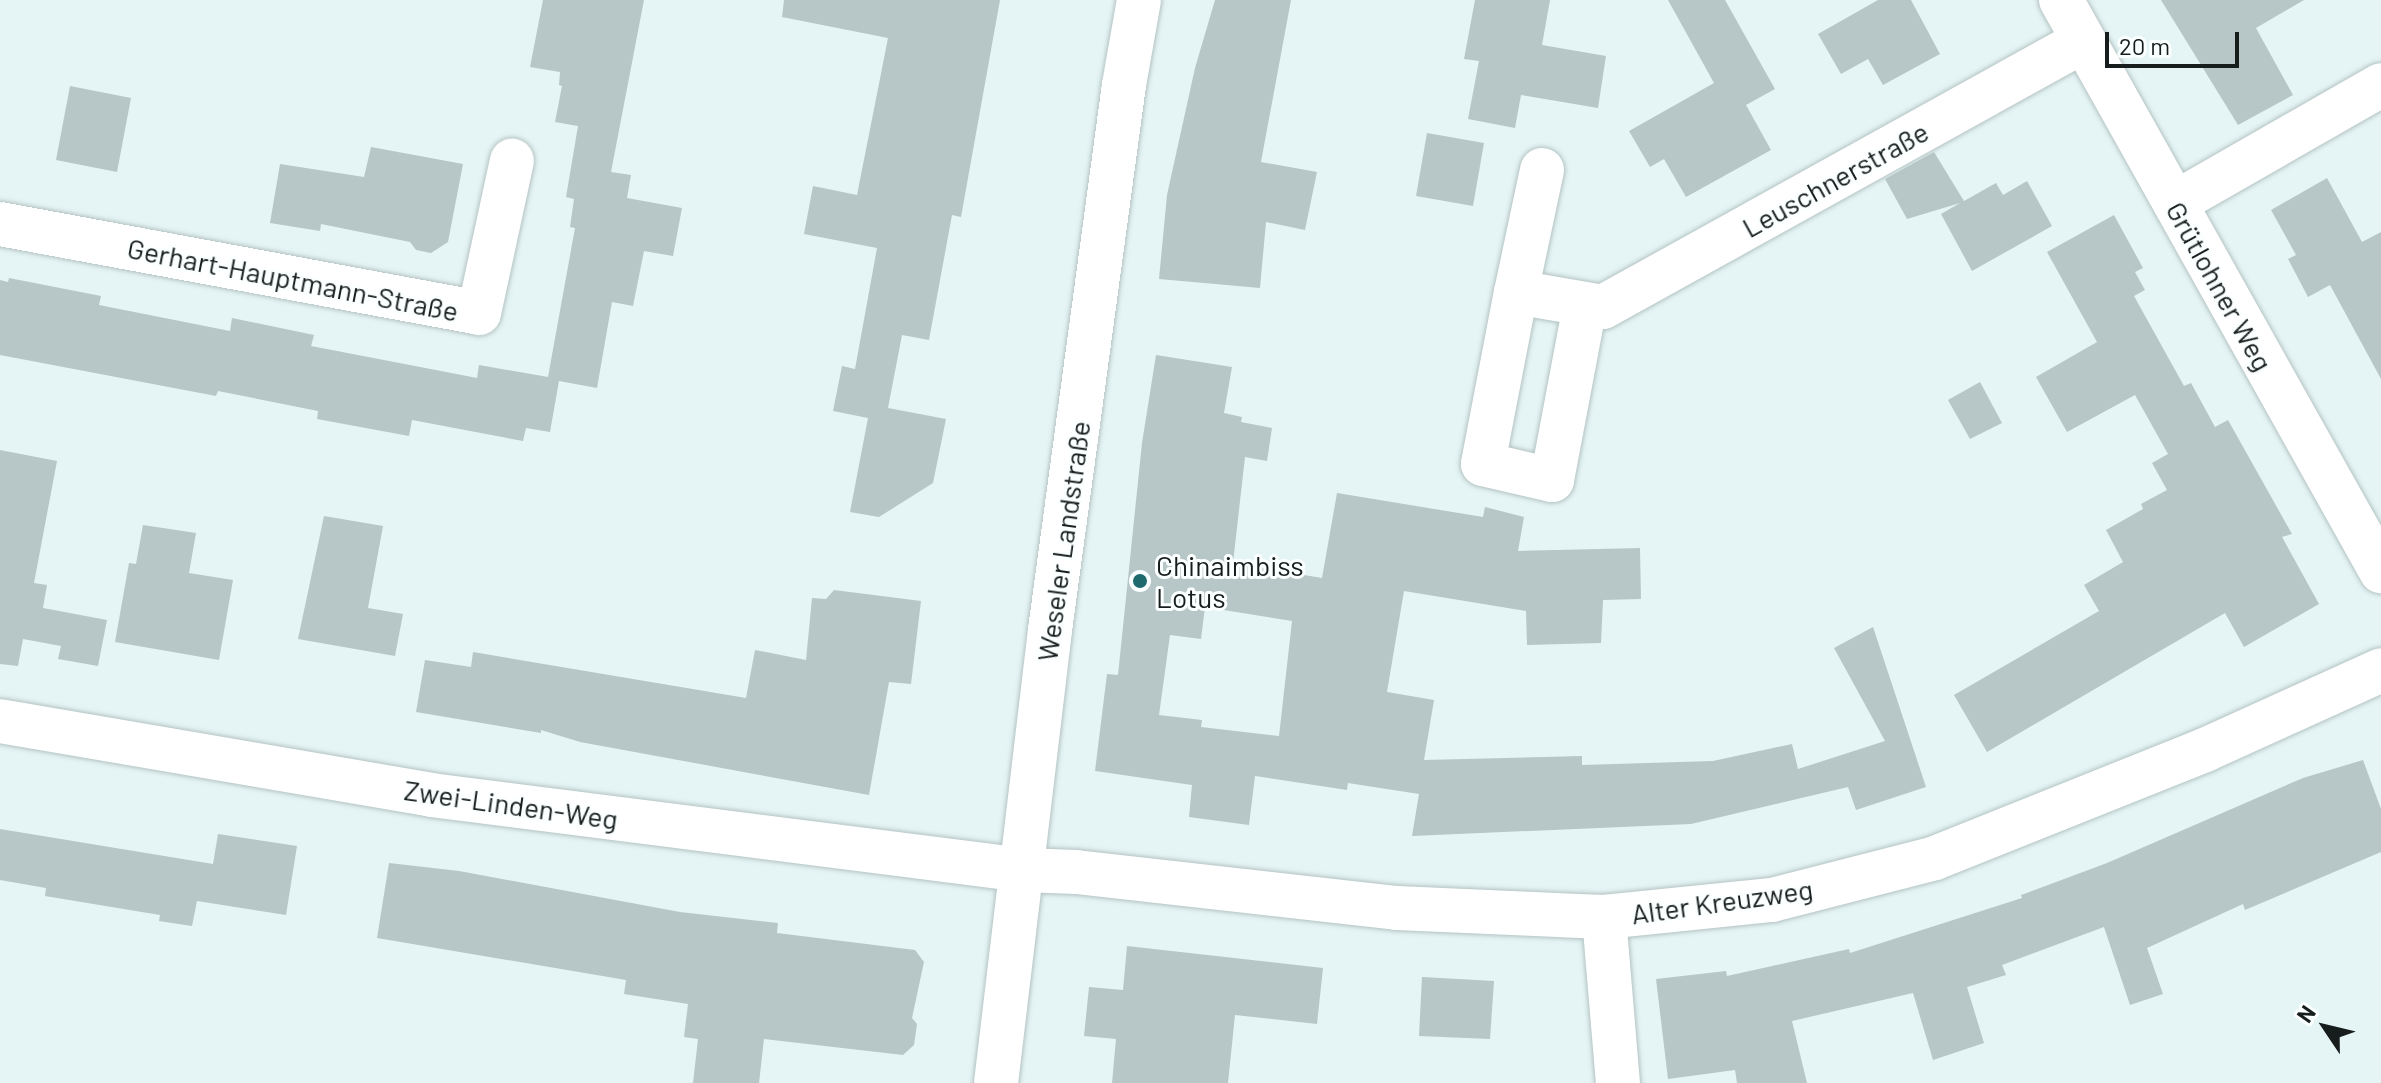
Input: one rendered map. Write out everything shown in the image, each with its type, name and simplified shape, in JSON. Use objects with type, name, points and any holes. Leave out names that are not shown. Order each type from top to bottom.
[{"type":"street","name":"Weseler Landstraße","points":[[996,1083],[1024,870],[1050,630],[1124,85],[1139,0]]},
{"type":"street","name":"Grütlohner Weg","points":[[2061,0],[2381,571]]},
{"type":"street","name":"Leuschnerstraße","points":[[1516,292],[1603,307],[2083,41]]},
{"type":"street","points":[[2175,203],[2381,85]]},
{"type":"street","name":"Gerhart-Hauptmann-Straße","points":[[0,224],[479,313],[512,161]]},
{"type":"street","points":[[1542,170],[1483,464],[1552,480],[1585,306]]},
{"type":"street","name":"Alter Kreuzweg","points":[[1024,870],[1076,872],[1397,908],[1604,917],[1772,900],[1935,858],[2205,750],[2381,670]]},
{"type":"street","name":"Zwei-Linden-Weg","points":[[0,721],[431,795],[1024,870]]},
{"type":"street","points":[[1604,917],[1618,1083]]},
{"type":"building","points":[[543,0],[644,0],[611,172],[631,175],[627,198],[682,208],[673,256],[644,251],[633,306],[612,302],[597,388],[559,381],[550,432],[526,428],[523,441],[412,420],[409,436],[317,419],[318,411],[218,391],[216,396],[0,355],[0,280],[8,282],[9,278],[101,296],[99,305],[230,331],[232,318],[314,335],[311,346],[477,378],[479,365],[548,377],[575,228],[570,227],[574,199],[566,197],[578,126],[555,122],[562,86],[559,85],[560,72],[530,67]]},
{"type":"building","points":[[784,0],[1000,0],[961,217],[952,215],[929,340],[902,335],[888,408],[946,419],[933,483],[879,517],[850,512],[868,418],[833,411],[842,366],[855,369],[877,248],[804,234],[813,186],[857,195],[888,38],[782,17]]},
{"type":"building","points":[[1215,0],[1291,0],[1261,162],[1317,172],[1305,230],[1266,222],[1260,288],[1159,279],[1167,195],[1195,68]]},
{"type":"building","points":[[1475,0],[1550,0],[1542,45],[1606,56],[1598,108],[1521,95],[1515,128],[1468,119],[1479,61],[1464,59]]},
{"type":"building","points":[[1668,0],[1725,0],[1775,89],[1746,105],[1771,150],[1686,197],[1664,159],[1650,167],[1629,131],[1714,83]]},
{"type":"building","points":[[1878,0],[1911,0],[1940,54],[1883,85],[1868,59],[1841,74],[1818,34]]},
{"type":"building","points":[[2161,0],[2304,0],[2256,28],[2293,95],[2238,125]]},
{"type":"building","points":[[70,86],[131,98],[117,172],[56,160]]},
{"type":"building","points":[[1427,133],[1484,143],[1473,206],[1416,196]]},
{"type":"building","points":[[371,147],[463,164],[448,242],[431,253],[416,250],[410,242],[321,224],[320,231],[270,223],[280,164],[364,177]]},
{"type":"building","points":[[1934,152],[1964,201],[1996,183],[2003,195],[2027,181],[2052,226],[1972,271],[1941,214],[1960,203],[1907,219],[1885,179]]},
{"type":"building","points":[[2327,178],[2362,242],[2381,232],[2381,379],[2330,285],[2308,297],[2288,259],[2296,255],[2271,210]]},
{"type":"building","points":[[2114,215],[2143,268],[2135,272],[2145,290],[2134,296],[2184,386],[2191,383],[2215,427],[2228,420],[2292,534],[2282,537],[2319,604],[2244,647],[2225,613],[1987,752],[1954,695],[2099,611],[2084,585],[2123,562],[2106,530],[2143,509],[2141,504],[2167,490],[2152,463],[2168,454],[2135,395],[2067,432],[2036,377],[2097,342],[2047,252]]},
{"type":"building","points":[[1156,355],[1232,367],[1224,413],[1242,417],[1241,422],[1272,428],[1267,461],[1245,457],[1233,563],[1322,578],[1337,493],[1483,517],[1485,507],[1524,517],[1518,551],[1640,548],[1641,599],[1603,600],[1601,643],[1527,645],[1526,611],[1404,591],[1387,692],[1434,700],[1424,760],[1582,756],[1582,765],[1713,761],[1792,744],[1798,769],[1885,741],[1834,648],[1873,627],[1926,787],[1856,810],[1848,787],[1691,824],[1412,836],[1419,794],[1348,783],[1347,790],[1255,776],[1249,825],[1189,817],[1192,785],[1095,771],[1107,674],[1118,675],[1142,443]],"holes":[[[1205,607],[1292,621],[1279,736],[1201,727],[1202,720],[1159,715],[1170,635],[1201,639]]]},
{"type":"building","points":[[1980,382],[2002,423],[1970,439],[1948,400]]},
{"type":"building","points":[[0,450],[57,461],[34,583],[47,585],[43,608],[107,620],[98,666],[58,659],[61,646],[23,639],[18,666],[0,664]]},
{"type":"building","points":[[324,516],[383,526],[368,608],[403,614],[395,656],[298,639]]},
{"type":"building","points":[[143,525],[196,533],[189,573],[233,580],[219,660],[115,642],[129,563],[136,564]]},
{"type":"building","points":[[834,590],[921,601],[911,684],[889,682],[869,795],[580,742],[541,730],[541,733],[416,712],[425,660],[471,667],[473,652],[746,698],[755,650],[806,660],[812,598],[826,599]]},
{"type":"building","points":[[2363,760],[2381,809],[2381,852],[2245,910],[2243,904],[2147,948],[2163,994],[2130,1005],[2104,927],[2002,965],[2006,975],[1967,987],[1984,1043],[1933,1060],[1913,993],[1792,1021],[1807,1083],[1737,1083],[1735,1070],[1668,1079],[1656,979],[1726,971],[1727,976],[1849,949],[1850,953],[2022,898],[2021,895],[2107,863],[2303,778]]},
{"type":"building","points":[[0,829],[213,864],[218,834],[297,846],[286,915],[197,901],[192,926],[159,921],[160,915],[45,896],[46,888],[0,880]]},
{"type":"building","points":[[389,863],[459,871],[680,912],[778,923],[777,933],[915,950],[924,962],[912,1018],[917,1024],[914,1045],[903,1055],[764,1039],[759,1083],[693,1083],[698,1039],[684,1037],[688,1004],[624,994],[626,980],[377,938]]},
{"type":"building","points":[[1127,946],[1323,968],[1317,1024],[1235,1015],[1228,1083],[1112,1083],[1116,1039],[1084,1036],[1089,987],[1123,990]]},
{"type":"building","points":[[1422,977],[1494,981],[1490,1039],[1419,1036]]},
{"type":"place","name":"Chinaimbiss Lotus","points":[[1140,581]]}]
